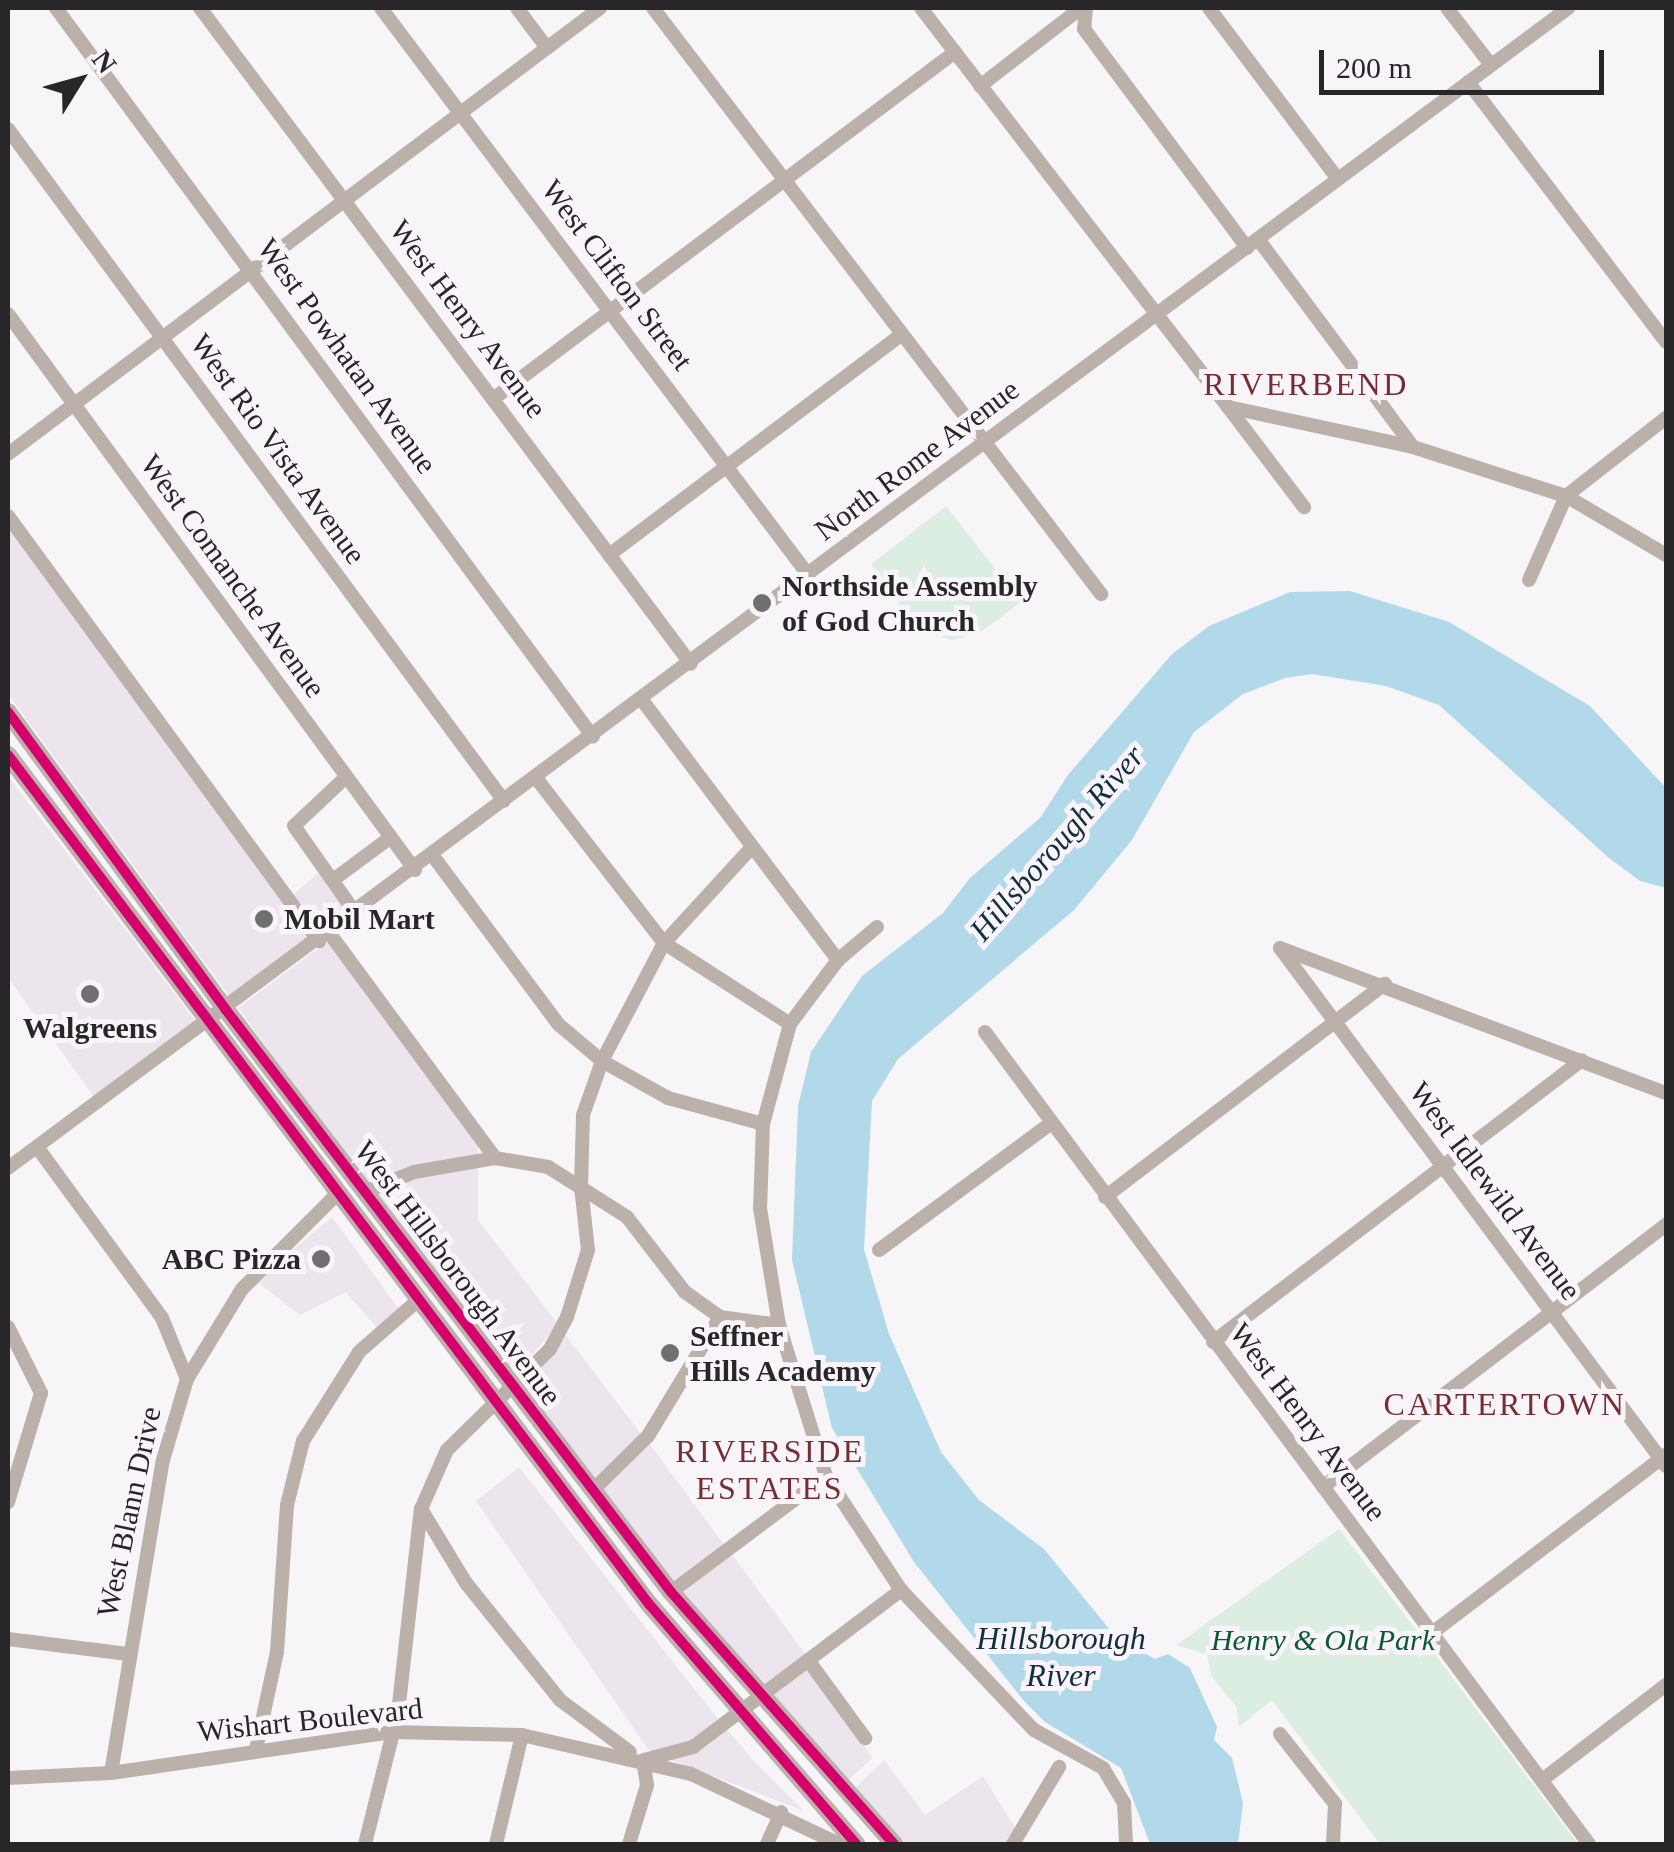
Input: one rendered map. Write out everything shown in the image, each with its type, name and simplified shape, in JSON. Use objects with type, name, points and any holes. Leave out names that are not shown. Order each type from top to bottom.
[{"type":"main road","name":"West Hillsborough Avenue","points":[[8,712],[226,1010],[671,1592],[758,1696],[894,1844]]},
{"type":"main road","name":"West Hillsborough Avenue","points":[[8,752],[207,1025],[493,1401],[738,1712],[856,1844]]},
{"type":"main road","points":[[8,752],[25,756],[63,806],[91,825]]},
{"type":"main road","points":[[287,1130],[320,1152],[346,1185],[364,1192]]},
{"type":"main road","points":[[336,1195],[364,1209],[416,1275],[435,1284]]},
{"type":"street","name":"West Powhatan Avenue","points":[[56,8],[593,737]]},
{"type":"street","name":"West Henry Avenue","points":[[200,8],[691,664]]},
{"type":"street","name":"West Clifton Street","points":[[381,8],[809,576]]},
{"type":"street","points":[[517,8],[547,48]]},
{"type":"street","points":[[8,454],[600,8]]},
{"type":"street","points":[[653,8],[900,336],[1102,594]]},
{"type":"street","points":[[921,8],[1304,508]]},
{"type":"street","points":[[980,86],[1083,8]]},
{"type":"street","points":[[1083,8],[1084,29],[1413,446]]},
{"type":"street","points":[[1209,8],[1338,179]]},
{"type":"street","points":[[1448,8],[1491,65]]},
{"type":"street","name":"North Rome Avenue","points":[[8,1168],[207,1025],[1568,8]]},
{"type":"street","points":[[493,400],[955,52]]},
{"type":"street","points":[[1468,82],[1666,342]]},
{"type":"street","name":"West Rio Vista Avenue","points":[[8,129],[504,802]]},
{"type":"street","name":"West Comanche Avenue","points":[[8,314],[415,870]]},
{"type":"street","points":[[609,555],[900,336]]},
{"type":"street","points":[[1228,406],[1413,446],[1566,496],[1666,555]]},
{"type":"street","points":[[1529,580],[1566,496],[1666,418]]},
{"type":"street","points":[[8,516],[495,1158]]},
{"type":"street","points":[[642,700],[838,960]]},
{"type":"street","points":[[346,777],[294,826],[356,914]]},
{"type":"street","points":[[536,778],[664,943],[790,1024]]},
{"type":"street","points":[[333,880],[391,837]]},
{"type":"street","points":[[366,1844],[410,1635],[420,1510],[447,1450],[550,1349],[568,1316],[588,1250],[581,1187],[583,1115],[602,1060],[664,943],[752,847]]},
{"type":"street","points":[[433,856],[558,1024],[602,1060],[668,1098],[763,1124]]},
{"type":"street","points":[[877,928],[838,960],[790,1024],[763,1124],[760,1208],[779,1325],[826,1476],[902,1590],[1034,1730],[1103,1768],[1124,1803],[1126,1844]]},
{"type":"street","name":"West Idlewild Avenue","points":[[1385,984],[1280,948],[1665,1460]]},
{"type":"street","points":[[1105,1197],[1385,984],[1666,1093]]},
{"type":"street","name":"West Henry Avenue","points":[[984,1032],[1589,1844]]},
{"type":"street","points":[[1213,1342],[1582,1060]]},
{"type":"street","points":[[879,1250],[1051,1123]]},
{"type":"street","points":[[38,1147],[162,1318],[187,1379]]},
{"type":"street","points":[[364,1192],[414,1172],[495,1158],[548,1167],[627,1217],[684,1292],[720,1317],[779,1325]]},
{"type":"street","name":"West Blann Drive","points":[[111,1774],[163,1460],[187,1379],[242,1288],[336,1195]]},
{"type":"street","points":[[1323,1487],[1666,1225]]},
{"type":"street","points":[[256,1750],[276,1652],[287,1505],[303,1442],[359,1352],[418,1301]]},
{"type":"street","points":[[593,1490],[648,1436],[720,1317]]},
{"type":"street","points":[[8,1502],[41,1393],[9,1333]]},
{"type":"street","points":[[1432,1634],[1665,1460]]},
{"type":"street","points":[[671,1592],[826,1476]]},
{"type":"street","points":[[420,1510],[466,1583],[560,1700],[600,1735],[644,1760],[692,1747],[902,1590]]},
{"type":"street","points":[[8,1640],[128,1654]]},
{"type":"street","points":[[808,1660],[865,1738]]},
{"type":"street","points":[[1542,1780],[1666,1685]]},
{"type":"street","name":"Wishart Boulevard","points":[[8,1778],[111,1774],[392,1732],[522,1735],[644,1760],[781,1812],[839,1844]]},
{"type":"street","points":[[1280,1734],[1335,1804],[1333,1844]]},
{"type":"street","points":[[496,1844],[522,1735]]},
{"type":"street","points":[[629,1844],[647,1784],[644,1760]]},
{"type":"street","points":[[1013,1844],[1059,1767]]},
{"type":"street","points":[[767,1844],[781,1812]]},
{"type":"shaded area","points":[[8,526],[312,941],[232,1000],[8,694]]},
{"type":"shaded area","points":[[8,776],[198,1024],[95,1098],[8,978]]},
{"type":"shaded area","points":[[319,872],[349,913],[321,934],[293,895]]},
{"type":"shaded area","points":[[328,941],[478,1144],[478,1156],[368,1185],[238,1008]]},
{"type":"shaded area","points":[[478,1166],[478,1220],[558,1324],[515,1376],[374,1193],[415,1177]]},
{"type":"shaded area","points":[[332,1217],[399,1309],[377,1328],[346,1292],[300,1315],[256,1281]]},
{"type":"shaded area","points":[[564,1333],[642,1435],[595,1481],[521,1384]]},
{"type":"shaded area","points":[[649,1443],[725,1546],[674,1584],[602,1489]]},
{"type":"shaded area","points":[[519,1467],[719,1720],[691,1742],[650,1752],[476,1501]]},
{"type":"shaded area","points":[[731,1553],[806,1655],[761,1688],[680,1591]]},
{"type":"shaded area","points":[[806,1667],[873,1758],[846,1782],[768,1695]]},
{"type":"shaded area","points":[[726,1728],[753,1760],[804,1811],[669,1759]]},
{"type":"shaded area","points":[[884,1760],[925,1815],[983,1776],[1016,1829],[1005,1844],[902,1844],[853,1790]]},
{"type":"green space","points":[[946,506],[1021,602],[978,634],[951,640],[924,630],[905,612],[871,564]]},
{"type":"green space","name":"Henry & Ola Park","points":[[1339,1529],[1578,1844],[1380,1844],[1272,1700],[1239,1727],[1237,1708],[1212,1677],[1207,1655],[1176,1645]]},
{"type":"water","name":"Hillsborough River","points":[[1350,591],[1449,622],[1590,706],[1666,788],[1666,888],[1640,881],[1609,858],[1439,705],[1386,686],[1312,674],[1285,678],[1243,694],[1194,732],[1132,840],[1074,910],[898,1059],[872,1101],[864,1249],[889,1334],[941,1452],[979,1500],[1044,1549],[1115,1636],[1155,1659],[1168,1654],[1190,1668],[1217,1727],[1214,1740],[1232,1758],[1243,1803],[1238,1844],[1150,1844],[1121,1768],[1045,1722],[1024,1701],[914,1562],[832,1428],[792,1260],[798,1106],[811,1052],[862,976],[943,913],[970,878],[1040,818],[1068,775],[1172,654],[1209,626],[1290,592]]},
{"type":"cycle path","points":[[8,712],[226,1010],[671,1592],[894,1844]]},
{"type":"cycle path","points":[[8,755],[649,1604],[856,1844]]},
{"type":"place","name":"Northside Assembly of God Church","points":[[762,603]]},
{"type":"place","name":"Mobil Mart","points":[[264,919]]},
{"type":"place","name":"Walgreens","points":[[90,994]]},
{"type":"place","name":"ABC Pizza","points":[[321,1259]]},
{"type":"place","name":"Seffner Hills Academy","points":[[670,1353]]},
{"type":"district","name":"RIVERBEND","points":[[1306,384]]},
{"type":"district","name":"CARTERTOWN","points":[[1505,1404]]},
{"type":"district","name":"RIVERSIDE ESTATES","points":[[770,1470]]}]
